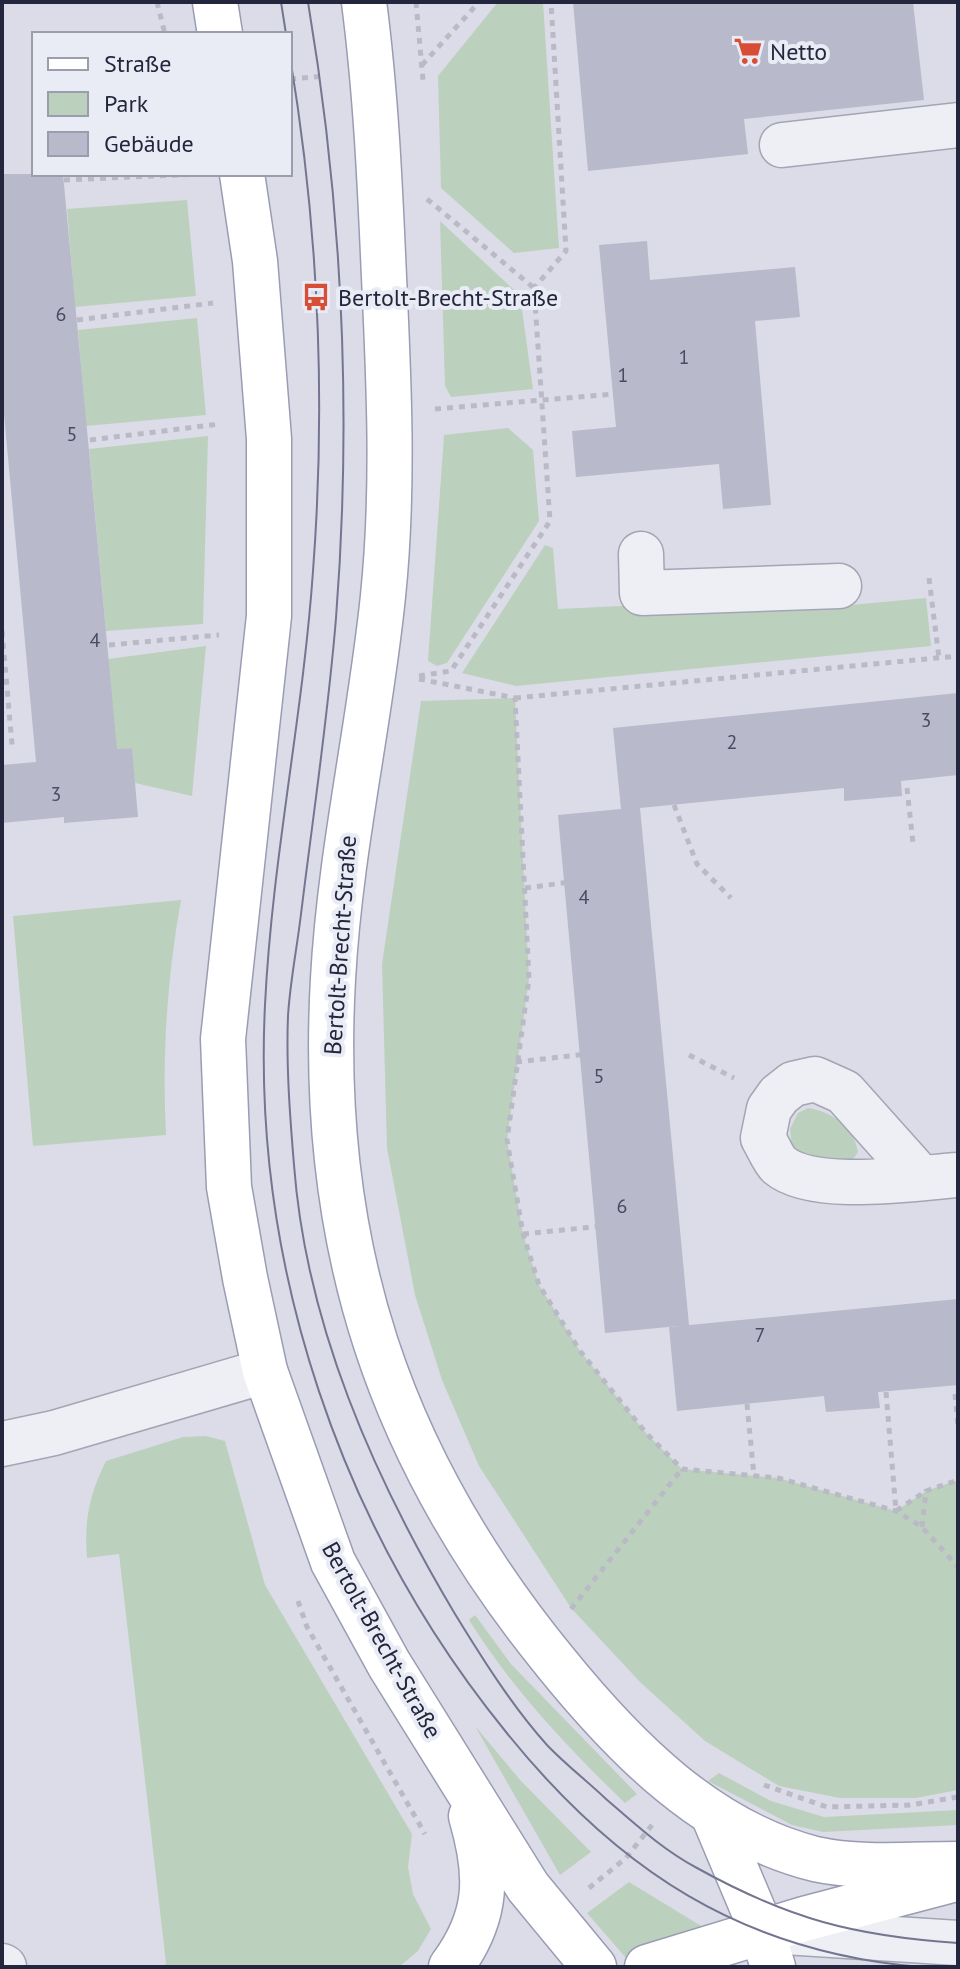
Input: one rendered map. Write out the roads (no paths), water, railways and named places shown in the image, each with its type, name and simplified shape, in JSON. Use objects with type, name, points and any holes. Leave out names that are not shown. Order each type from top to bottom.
[{"type":"main road","points":[[215,2],[220,32]]},
{"type":"main road","name":"Bertolt-Brecht-Straße","points":[[364,2],[377,109],[388,359],[389,493],[383,597],[347,841],[333,978],[331,1101],[341,1196],[362,1304],[382,1370],[411,1435],[475,1557],[605,1724],[714,1817],[768,1844],[820,1860],[958,1864]]},
{"type":"main road","name":"Bertolt-Brecht-Straße","points":[[242,176],[255,261],[269,439],[269,616],[223,1039],[224,1114],[229,1187],[265,1371],[333,1562],[389,1664],[528,1887],[594,1967]]},
{"type":"main road","name":"Bertolt-Brecht-Straße","points":[[451,1967],[473,1930],[483,1903],[483,1857],[459,1775]]},
{"type":"main road","name":"Bertolt-Brecht-Straße","points":[[714,1817],[761,1955]]},
{"type":"main road","points":[[647,1967],[761,1955],[958,1878]]},
{"type":"street","points":[[782,145],[958,125]]},
{"type":"street","points":[[641,554],[642,593],[839,586]]},
{"type":"street","points":[[2,1444],[54,1433],[265,1371]]},
{"type":"street","points":[[761,1955],[958,1943]]},
{"type":"tram line","points":[[281,2],[286,32]]},
{"type":"tram line","points":[[308,2],[320,78],[336,232],[341,309],[343,464],[333,655],[290,990],[288,1053],[301,1225],[329,1342],[372,1454],[425,1562],[498,1681],[554,1752],[661,1845],[730,1886],[793,1912],[854,1930],[958,1943]]},
{"type":"tram line","points":[[292,70],[313,248],[319,442],[308,625],[269,950],[265,1005],[265,1103],[274,1201],[292,1297],[319,1391],[354,1482],[397,1570],[448,1653],[506,1732],[548,1781],[592,1825],[639,1863],[688,1896],[740,1922],[796,1943],[856,1958],[921,1967]]},
{"type":"place","name":"Netto","points":[[748,51]]},
{"type":"place","name":"Bertolt-Brecht-Straße","points":[[316,297]]}]
